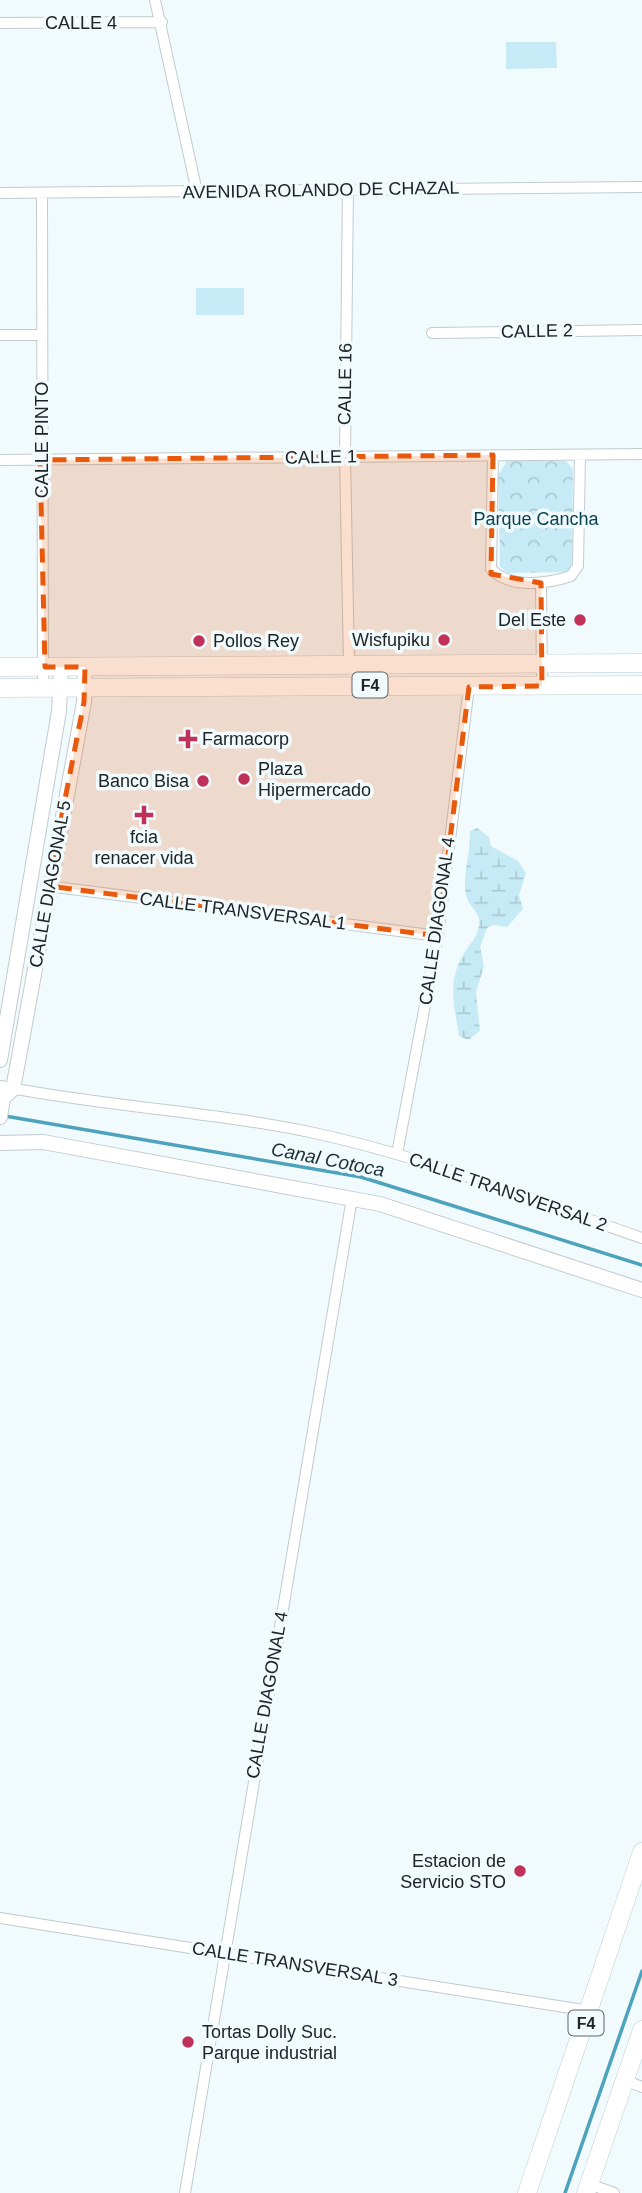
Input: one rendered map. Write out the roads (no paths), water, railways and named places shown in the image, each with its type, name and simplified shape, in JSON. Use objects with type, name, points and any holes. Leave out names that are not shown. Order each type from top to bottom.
[{"type":"highway","name":"F4","points":[[0,667],[642,663]]},
{"type":"highway","name":"F4","points":[[0,688],[642,685]]},
{"type":"highway","name":"F4","points":[[527,2193],[642,1852]]},
{"type":"highway","points":[[587,2188],[642,2030]]},
{"type":"street","points":[[155,0],[162,22],[197,192]]},
{"type":"street","name":"CALLE 4","points":[[0,23],[162,22]]},
{"type":"street","name":"AVENIDA ROLANDO DE CHAZAL","points":[[0,193],[197,192],[348,187],[642,187]]},
{"type":"street","name":"CALLE 16","points":[[348,187],[345,456],[349,665]]},
{"type":"street","name":"CALLE PINTO","points":[[41,193],[40,460],[53,667],[43,688]]},
{"type":"street","name":"CALLE 2","points":[[432,333],[642,330]]},
{"type":"street","points":[[0,335],[42,335]]},
{"type":"street","name":"CALLE 1","points":[[0,460],[642,454]]},
{"type":"street","points":[[493,455],[491,569],[497,575],[541,583],[571,576],[578,566],[580,456]]},
{"type":"street","points":[[541,583],[542,686]]},
{"type":"street","name":"CALLE DIAGONAL 5","points":[[0,1060],[61,687],[53,667]]},
{"type":"street","name":"CALLE DIAGONAL 5","points":[[0,1117],[48,886],[85,687],[85,667]]},
{"type":"street","name":"CALLE DIAGONAL 4","points":[[397,1154],[438,936],[469,687]]},
{"type":"street","name":"CALLE TRANSVERSAL 1","points":[[48,886],[438,936]]},
{"type":"street","name":"CALLE TRANSVERSAL 2","points":[[4,1093],[265,1124],[397,1154],[642,1238]]},
{"type":"street","points":[[0,1143],[43,1142],[380,1204],[642,1290]]},
{"type":"street","name":"CALLE DIAGONAL 4","points":[[185,2193],[223,1952],[352,1198]]},
{"type":"street","name":"CALLE TRANSVERSAL 3","points":[[0,1918],[590,2011]]},
{"type":"street","points":[[624,2080],[642,2087]]},
{"type":"street","points":[[587,2188],[614,2193]]},
{"type":"waterway","name":"Canal Cotoca","points":[[5,1116],[361,1177],[642,1265]]},
{"type":"waterway","points":[[565,2193],[642,1971]]},
{"type":"place","name":"Del Este","points":[[580,620]]},
{"type":"place","name":"Wisfupiku","points":[[444,640]]},
{"type":"place","name":"Pollos Rey","points":[[199,641]]},
{"type":"place","name":"Farmacorp","points":[[188,739]]},
{"type":"place","name":"Plaza Hipermercado","points":[[244,779]]},
{"type":"place","name":"Banco Bisa","points":[[203,781]]},
{"type":"place","name":"fcia renacer vida","points":[[144,815]]},
{"type":"place","name":"Estacion de Servicio STO","points":[[520,1871]]},
{"type":"place","name":"Tortas Dolly Suc. Parque industrial","points":[[188,2042]]},
{"type":"park label","name":"Parque Cancha","points":[[536,519]]}]
